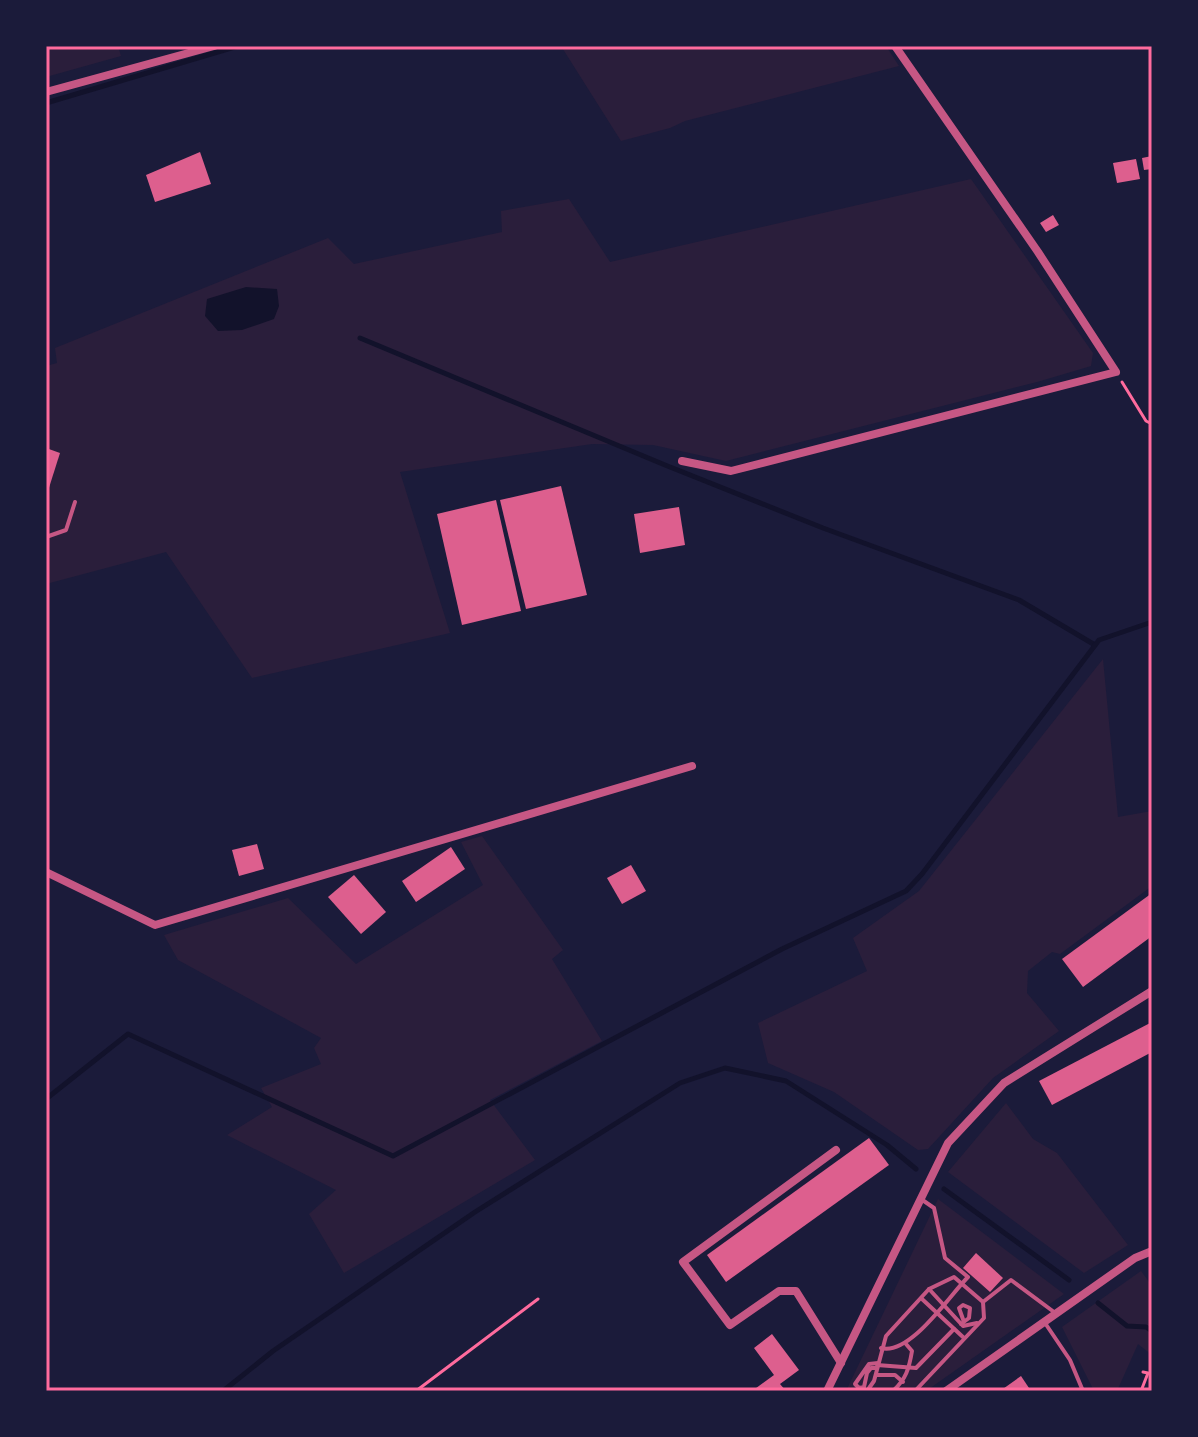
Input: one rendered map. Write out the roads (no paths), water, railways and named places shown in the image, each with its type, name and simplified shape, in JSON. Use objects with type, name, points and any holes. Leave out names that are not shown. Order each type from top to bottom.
[{"type":"street","points":[[46,92],[214,46]]},
{"type":"street","points":[[682,461],[731,471],[1116,372],[1038,252],[895,46]]},
{"type":"street","points":[[46,872],[155,925],[692,766]]},
{"type":"street","points":[[827,1391],[948,1143],[1004,1083],[1152,991]]},
{"type":"street","points":[[836,1150],[683,1262],[730,1325],[779,1291],[796,1291],[841,1363]]},
{"type":"street","points":[[946,1391],[1135,1258],[1152,1251]]},
{"type":"lane","points":[[46,537],[66,530],[75,502]]},
{"type":"lane","points":[[881,1347],[889,1350],[906,1344],[968,1277],[945,1258],[934,1208],[921,1199]]},
{"type":"lane","points":[[870,1391],[886,1336],[929,1289],[954,1277],[983,1302],[984,1318],[915,1391]]},
{"type":"lane","points":[[983,1302],[1011,1280],[1056,1314]]},
{"type":"lane","points":[[929,1289],[943,1307],[963,1323],[980,1322]]},
{"type":"lane","points":[[922,1298],[964,1338]]},
{"type":"lane","points":[[1044,1321],[1070,1360],[1083,1391]]},
{"type":"lane","points":[[877,1365],[871,1368],[864,1387],[859,1388],[855,1384],[869,1364],[916,1368],[954,1329]]},
{"type":"lane","points":[[893,1391],[903,1382],[909,1368],[912,1351],[906,1344]]},
{"type":"lane","points":[[874,1378],[895,1375],[903,1382]]},
{"type":"waterway","points":[[46,103],[238,46]]},
{"type":"waterway","points":[[360,338],[823,528],[1019,600],[1095,645]]},
{"type":"waterway","points":[[46,1099],[128,1034],[393,1156],[782,949],[906,891],[1099,640],[1152,622]]},
{"type":"waterway","points":[[223,1391],[273,1351],[475,1212],[680,1083],[725,1068],[786,1081],[887,1145],[916,1169]]},
{"type":"waterway","points":[[944,1189],[1069,1280]]},
{"type":"waterway","points":[[1098,1303],[1127,1326],[1146,1327],[1152,1331]]}]
